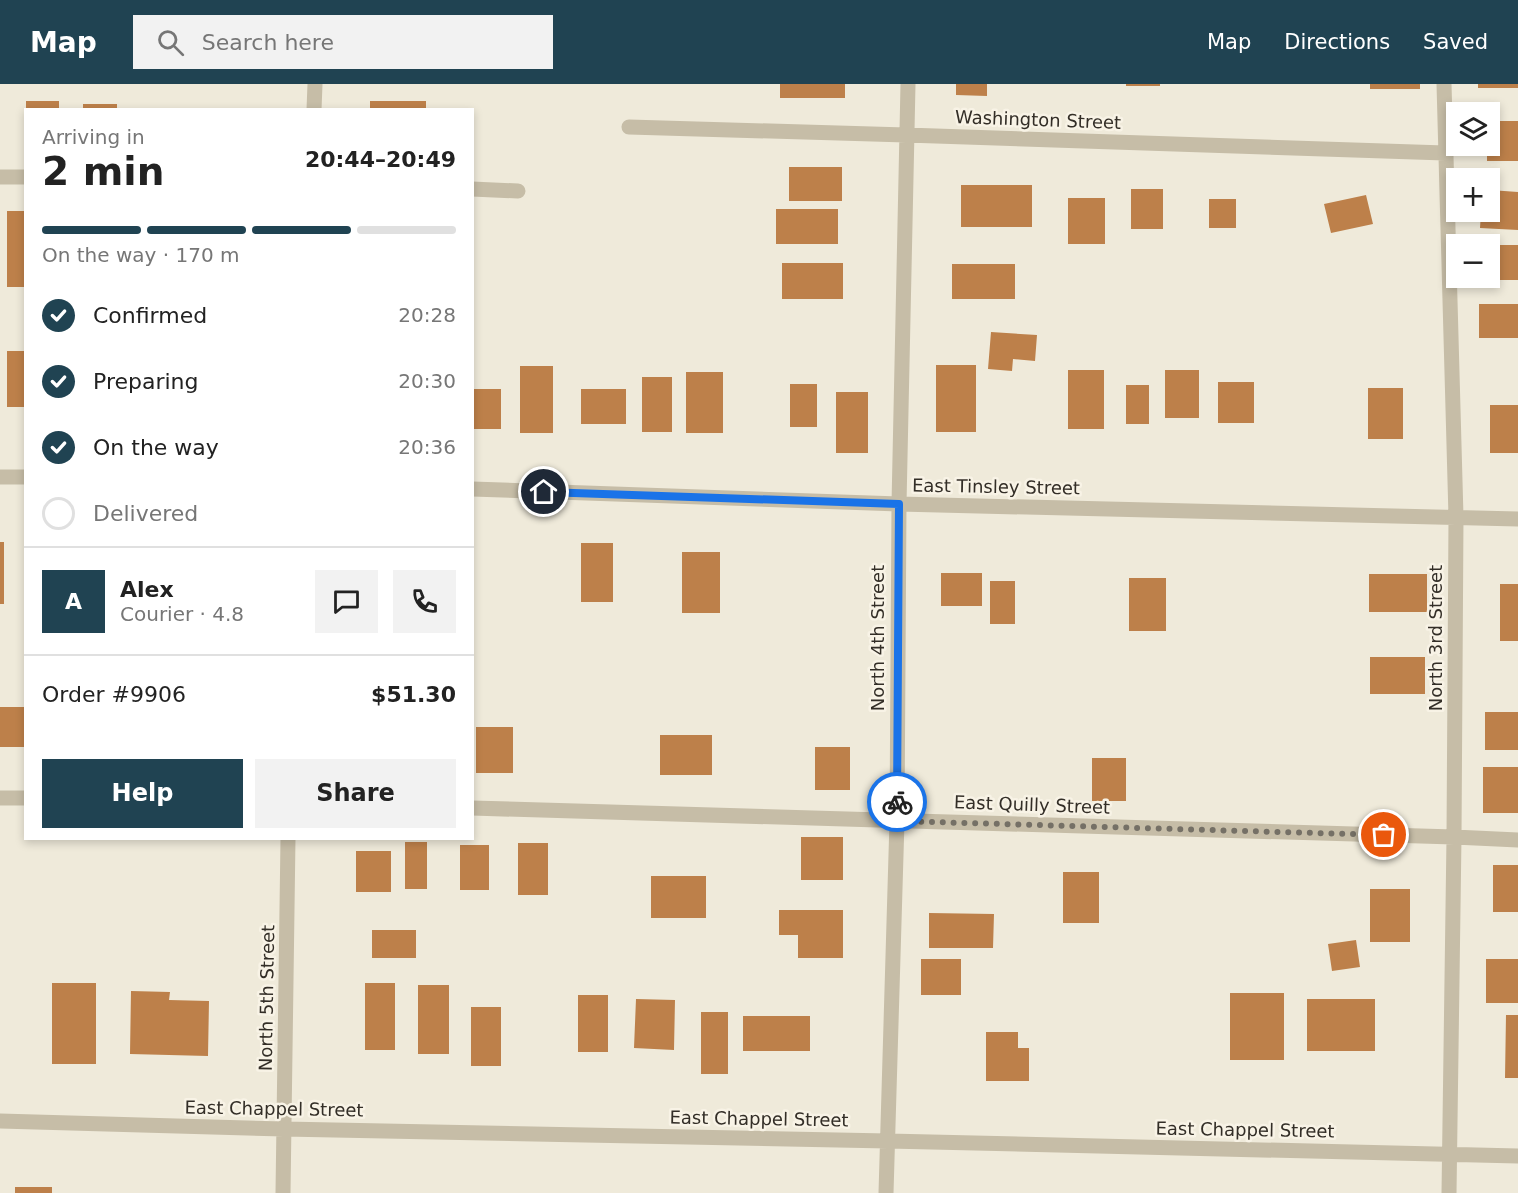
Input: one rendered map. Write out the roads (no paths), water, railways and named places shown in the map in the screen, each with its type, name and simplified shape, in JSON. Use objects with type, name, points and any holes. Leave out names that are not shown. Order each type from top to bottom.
[{"type":"street","points":[[314,108],[315,84]]},
{"type":"street","name":"North 4th Street","points":[[886,1193],[897,821],[899,504],[908,84]]},
{"type":"street","name":"North 3rd Street","points":[[1444,84],[1456,517],[1449,1193]]},
{"type":"street","name":"Washington Street","points":[[629,127],[1445,153]]},
{"type":"street","points":[[0,177],[24,177]]},
{"type":"street","points":[[474,189],[518,191]]},
{"type":"street","points":[[0,477],[24,477]]},
{"type":"street","name":"East Tinsley Street","points":[[474,489],[899,504],[1518,519]]},
{"type":"street","points":[[0,798],[24,798]]},
{"type":"street","name":"East Quilly Street","points":[[474,808],[1518,840]]},
{"type":"street","name":"North 5th Street","points":[[283,1193],[288,840]]},
{"type":"street","name":"East Chappel Street","points":[[0,1121],[1518,1156]]}]
